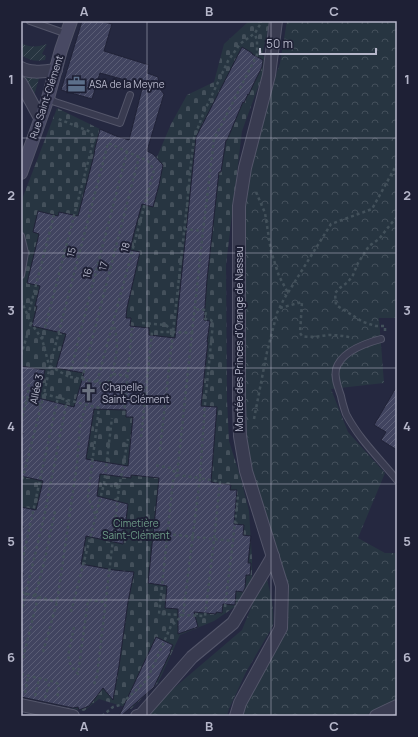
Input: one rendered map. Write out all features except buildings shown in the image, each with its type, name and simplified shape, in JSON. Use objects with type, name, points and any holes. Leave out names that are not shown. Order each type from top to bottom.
[{"type":"main road","name":"Rue Saint-Clément","points":[[21,173],[48,98],[61,50],[71,21]]},
{"type":"street","name":"Montée des Princes d'Orange de Nassau","points":[[236,716],[240,703],[281,628],[282,586],[274,556],[246,471],[240,436],[239,206],[245,168],[269,75],[276,21]]},
{"type":"street","points":[[21,68],[23,70],[31,71],[56,70]]},
{"type":"street","points":[[21,83],[40,118]]},
{"type":"street","points":[[137,716],[141,715],[192,657],[233,623],[274,556]]},
{"type":"street","points":[[22,701],[73,716]]},
{"type":"street","points":[[376,716],[397,706]]},
{"type":"lane","points":[[30,21],[67,34]]},
{"type":"lane","points":[[48,98],[55,102],[120,123],[130,95]]},
{"type":"lane","points":[[21,236],[25,253],[21,275]]},
{"type":"lane","points":[[380,336],[350,352],[342,359],[336,369],[336,380],[346,413],[363,441],[397,480]]},
{"type":"path","points":[[160,450],[194,138],[204,112],[228,60],[240,44],[255,33],[262,21]]},
{"type":"path","points":[[152,465],[171,468],[177,476],[220,482],[205,616],[159,614],[173,481],[177,476],[194,309],[214,139],[257,55],[255,33]]},
{"type":"path","points":[[42,339],[94,139],[91,132],[56,118]]},
{"type":"path","name":"18","points":[[97,382],[154,170],[148,161],[108,143]]},
{"type":"path","name":"15","points":[[50,366],[108,143]]},
{"type":"path","name":"16","points":[[70,377],[127,152]]},
{"type":"path","name":"17","points":[[82,379],[139,157]]},
{"type":"path","points":[[277,313],[284,299],[331,224],[372,208],[397,164]]},
{"type":"path","points":[[254,189],[265,213],[271,251],[279,276],[287,291],[277,313],[267,352],[254,419]]},
{"type":"path","points":[[28,316],[54,215]]},
{"type":"path","points":[[380,336],[385,332],[384,326],[376,326],[362,322],[336,305],[335,293],[340,287],[348,282],[369,246],[380,239],[390,224],[397,217]]},
{"type":"path","points":[[184,229],[203,231]]},
{"type":"path","points":[[21,300],[31,323],[42,339],[50,366],[70,377],[97,382],[107,386],[113,374],[116,358],[116,332],[113,323]]},
{"type":"path","points":[[280,308],[302,302],[300,333],[302,336],[310,338],[336,336],[353,338]]},
{"type":"path","points":[[102,716],[113,707],[120,705],[147,680],[171,626],[183,615],[200,478],[205,404],[213,323],[211,320],[205,319],[206,310],[194,309]]},
{"type":"path","points":[[21,354],[31,323]]},
{"type":"path","points":[[142,323],[166,325],[173,332]]},
{"type":"path","points":[[124,414],[132,328]]},
{"type":"path","points":[[141,437],[152,332],[192,333]]},
{"type":"path","name":"Allée 3","points":[[21,485],[50,366]]},
{"type":"path","points":[[113,374],[128,376]]},
{"type":"path","points":[[21,422],[27,399],[29,383]]},
{"type":"path","points":[[44,394],[99,408],[88,497],[95,514]]},
{"type":"path","points":[[21,397],[41,405]]},
{"type":"path","points":[[21,567],[58,397]]},
{"type":"path","points":[[21,613],[44,517],[67,400]]},
{"type":"path","points":[[43,652],[57,602],[76,471],[80,426],[86,404]]},
{"type":"path","points":[[71,612],[95,514],[104,484],[112,418]]},
{"type":"path","points":[[94,684],[97,676],[119,488],[128,439]]},
{"type":"path","points":[[104,484],[119,488]]},
{"type":"path","points":[[225,607],[238,494]]},
{"type":"path","points":[[23,658],[55,511]]},
{"type":"path","points":[[167,534],[193,538],[233,541]]},
{"type":"path","points":[[21,592],[57,602]]},
{"type":"path","points":[[74,627],[68,656],[71,666],[78,674],[88,600],[106,602]]},
{"type":"path","points":[[21,674],[58,684],[59,687],[56,702]]},
{"type":"path","points":[[22,701],[28,676]]},
{"type":"path","points":[[35,699],[40,678]]},
{"type":"path","points":[[45,700],[50,681]]},
{"type":"green space","name":"Cimetière Saint-Clément","points":[[249,21],[270,21],[262,55],[268,60],[242,131],[226,265],[227,400],[229,441],[249,511],[252,580],[242,602],[214,621],[180,635],[158,683],[131,709],[99,699],[84,711],[21,697],[21,202],[57,108],[157,157],[171,124],[187,95],[214,82],[224,44]]},
{"type":"green space","points":[[287,21],[397,21],[397,318],[379,318],[384,383],[331,389],[348,432],[385,473],[358,538],[385,553],[397,553],[397,701],[364,716],[240,716],[284,630],[276,545],[251,470],[243,400],[245,168],[280,63]]},
{"type":"green space","points":[[21,43],[28,46],[40,46],[47,44],[42,54],[46,56],[45,60],[32,60],[21,55]]},
{"type":"green space","points":[[22,75],[40,75],[33,99],[22,79]]},
{"type":"green space","points":[[265,573],[273,606],[273,626],[246,672],[227,716],[147,716],[174,688],[242,630]]},
{"type":"place","name":"ASA de la Meyne","points":[[76,84]]},
{"type":"place","name":"Chapelle Saint-Clément","points":[[89,393]]}]
